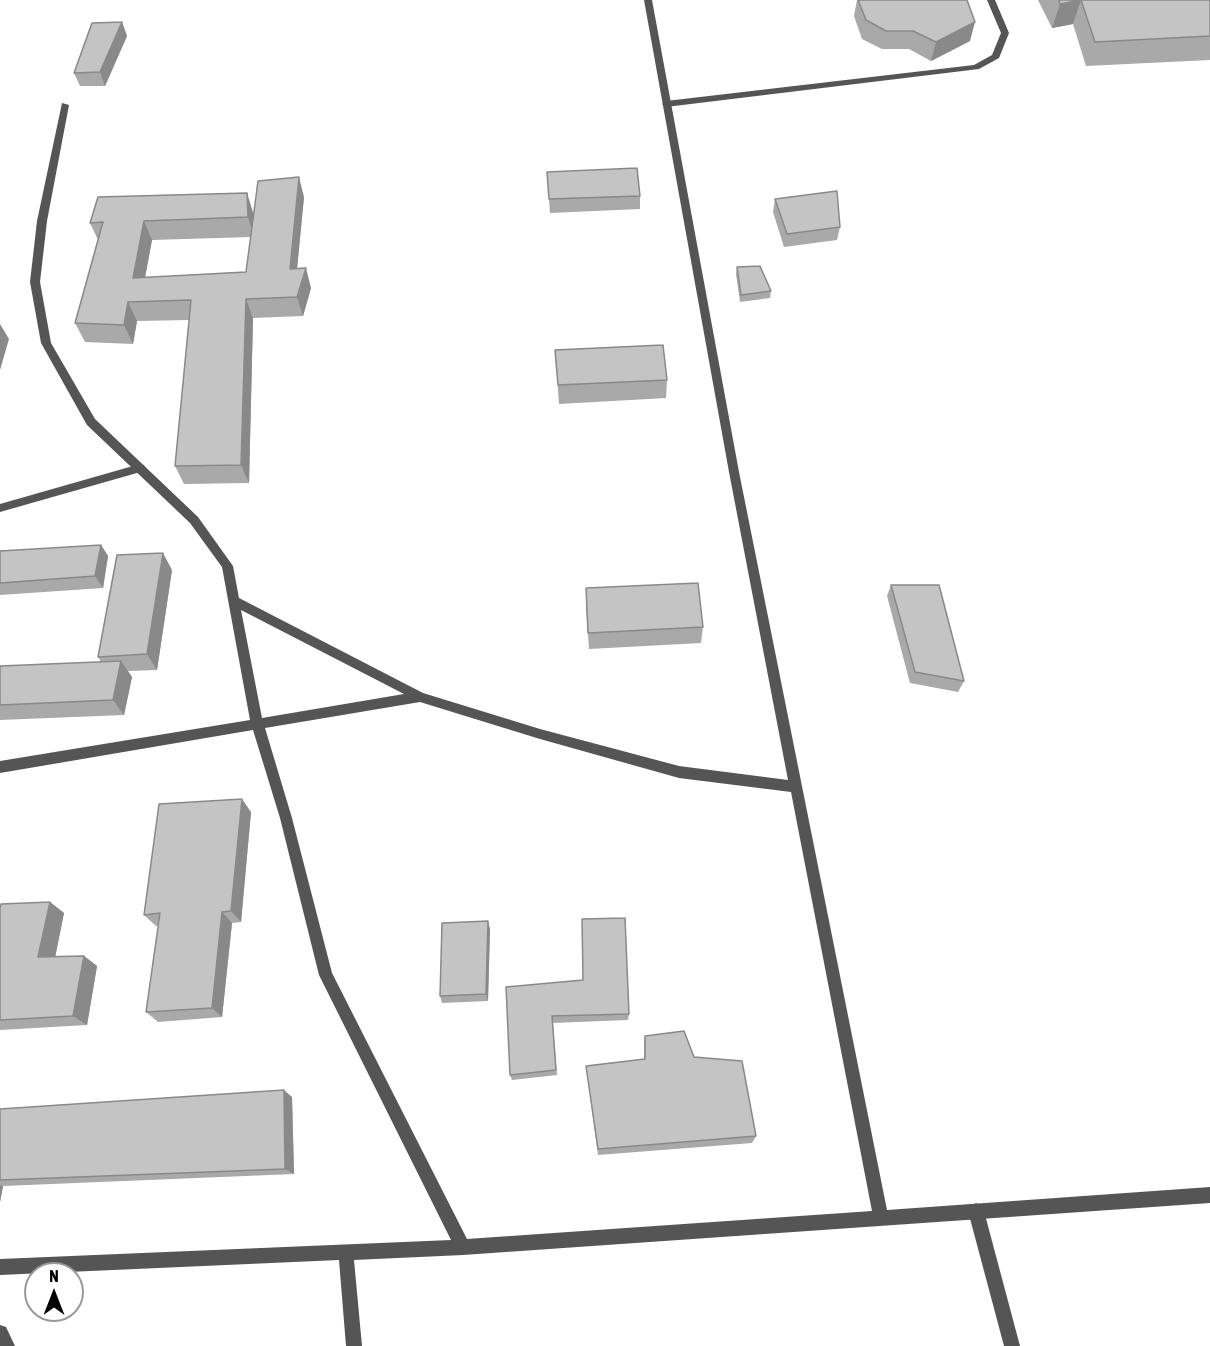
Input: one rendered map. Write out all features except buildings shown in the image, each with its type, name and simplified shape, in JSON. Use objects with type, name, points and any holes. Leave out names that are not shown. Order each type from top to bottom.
[{"type":"street","points":[[648,0],[734,472],[881,1218]]},
{"type":"street","points":[[666,104],[976,67],[996,56],[1005,33],[991,0]]},
{"type":"street","points":[[64,105],[42,221],[35,282],[46,344],[91,422],[194,520],[227,566],[257,723],[286,818],[326,975],[463,1247]]},
{"type":"street","points":[[0,508],[140,468]]},
{"type":"street","points":[[234,600],[420,697],[540,734],[679,771],[796,787]]},
{"type":"street","points":[[0,767],[420,697]]},
{"type":"street","points":[[0,1267],[463,1247],[1210,1195]]},
{"type":"street","points":[[976,1211],[1012,1346]]},
{"type":"street","points":[[346,1253],[354,1346]]},
{"type":"street","points":[[0,1333],[7,1346]]}]
